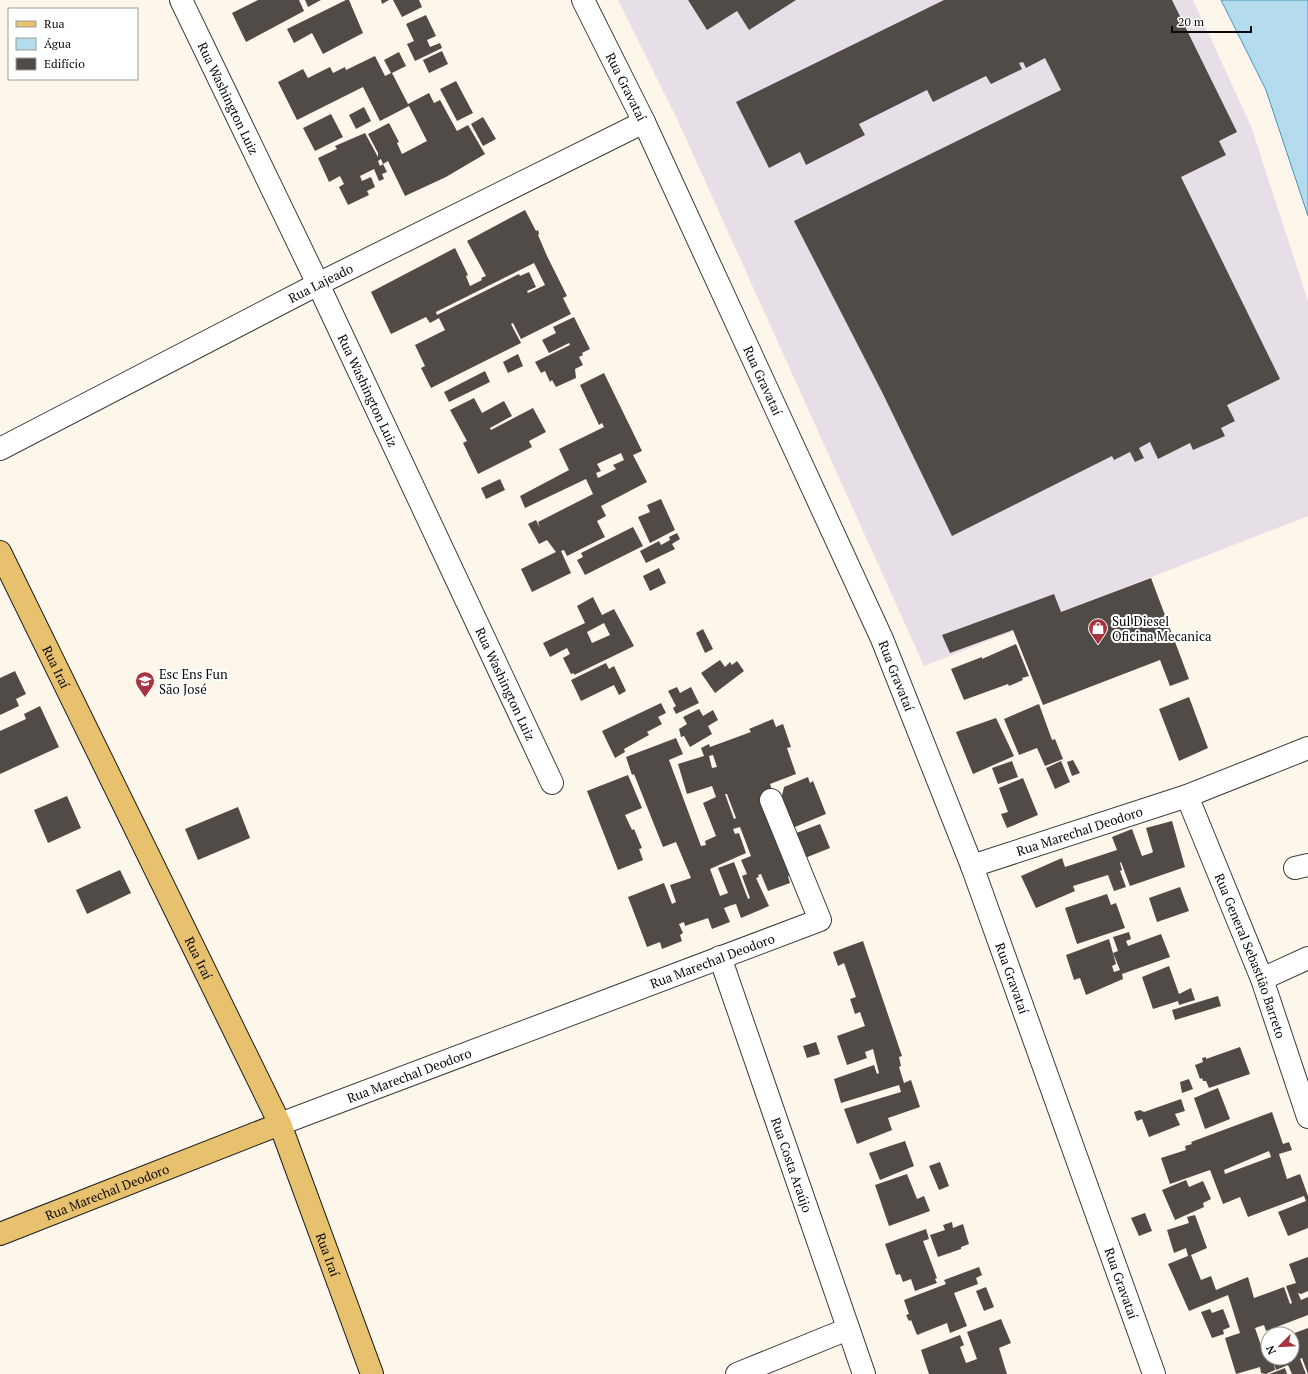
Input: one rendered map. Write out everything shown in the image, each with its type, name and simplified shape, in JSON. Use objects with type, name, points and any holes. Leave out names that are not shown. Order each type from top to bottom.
[{"type":"main road","name":"Rua Iraí","points":[[0,552],[280,1124],[372,1374]]},
{"type":"main road","name":"Rua Marechal Deodoro","points":[[0,1234],[280,1124]]},
{"type":"street","name":"Rua Washington Luiz","points":[[181,0],[318,284],[552,782]]},
{"type":"street","name":"Rua Gravataí","points":[[583,0],[644,122],[882,639],[972,866],[1154,1374]]},
{"type":"street","name":"Rua Lajeado","points":[[0,449],[318,284],[644,122]]},
{"type":"street","name":"Rua Marechal Deodoro","points":[[972,866],[1187,796],[1308,748]]},
{"type":"street","name":"Rua General Sebastião Barreto","points":[[1187,796],[1262,979],[1308,1118]]},
{"type":"street","name":"Rua Marechal Deodoro","points":[[280,1124],[820,920],[771,800]]},
{"type":"street","name":"Rua Costa Araújo","points":[[720,957],[864,1374]]},
{"type":"street","points":[[1262,979],[1308,958]]},
{"type":"street","points":[[737,1374],[848,1329]]},
{"type":"shaded area","points":[[618,0],[1193,0],[1251,126],[1308,301],[1308,516],[924,666],[678,121]]},
{"type":"water","points":[[1221,0],[1308,0],[1308,216],[1266,90]]},
{"type":"building","points":[[258,0],[299,0],[304,11],[246,42],[232,13]]},
{"type":"building","points":[[305,0],[321,0],[308,7]]},
{"type":"building","points":[[346,0],[349,0],[363,33],[323,54],[312,33],[294,43],[287,29]]},
{"type":"building","points":[[381,0],[389,0],[382,4]]},
{"type":"building","points":[[393,0],[419,0],[422,7],[402,17]]},
{"type":"building","points":[[688,0],[796,0],[749,30],[737,11],[707,30]]},
{"type":"building","points":[[944,0],[1172,0],[1237,132],[1219,141],[1226,155],[1181,177],[1280,379],[1227,405],[1235,421],[1221,428],[1225,436],[1193,450],[1190,443],[1158,459],[1150,442],[1139,448],[1144,458],[1135,462],[1130,452],[1114,460],[1112,456],[952,536],[882,392],[794,221],[1061,90],[1045,58],[1026,68],[1023,62],[1019,63],[1022,69],[991,84],[986,76],[933,102],[927,90],[859,124],[865,135],[806,165],[800,152],[769,168],[736,102]]},
{"type":"building","points":[[426,15],[436,36],[427,40],[430,47],[440,43],[442,48],[415,61],[407,44],[414,41],[406,24]]},
{"type":"building","points":[[442,51],[448,64],[429,73],[423,60]]},
{"type":"building","points":[[399,52],[406,66],[392,73],[408,104],[429,93],[434,103],[440,100],[457,131],[468,125],[485,154],[446,177],[405,196],[388,161],[383,164],[387,172],[382,174],[384,179],[379,181],[374,169],[360,176],[362,181],[371,177],[375,187],[367,191],[369,195],[348,205],[339,187],[344,184],[340,176],[329,182],[318,158],[337,149],[335,146],[365,133],[378,157],[378,153],[368,134],[389,123],[399,142],[397,143],[402,154],[427,141],[409,106],[380,121],[363,87],[297,120],[278,82],[303,69],[308,78],[330,67],[333,73],[345,67],[346,70],[375,56],[385,76],[391,73],[384,60]],"holes":[[[381,159],[383,164],[380,166],[378,161]]]},
{"type":"building","points":[[456,81],[473,113],[457,121],[440,89]]},
{"type":"building","points":[[364,107],[371,121],[356,129],[349,115]]},
{"type":"building","points":[[331,114],[343,137],[315,151],[303,128]]},
{"type":"building","points":[[483,117],[496,139],[483,146],[471,124]]},
{"type":"building","points":[[525,210],[536,231],[538,230],[538,235],[547,256],[567,296],[563,298],[571,314],[521,339],[513,323],[511,324],[521,343],[431,388],[421,368],[425,366],[415,345],[445,330],[439,318],[430,323],[426,317],[391,334],[371,292],[455,248],[468,275],[466,276],[470,286],[482,280],[481,278],[486,276],[467,241]],"holes":[[[534,263],[545,285],[528,293],[527,291],[536,287],[529,272],[520,276],[519,274],[437,315],[436,312]]]},
{"type":"building","points":[[574,317],[590,349],[582,353],[583,355],[579,357],[583,365],[575,369],[576,378],[556,387],[552,380],[550,382],[545,371],[541,373],[535,362],[570,345],[569,343],[549,353],[542,340],[556,333],[553,327]]},
{"type":"building","points":[[518,354],[523,366],[508,373],[503,362]]},
{"type":"building","points":[[485,371],[490,382],[449,402],[444,392]]},
{"type":"building","points":[[604,373],[642,451],[633,455],[647,482],[601,506],[606,516],[597,521],[605,537],[567,556],[564,550],[561,551],[571,573],[532,592],[521,569],[556,552],[547,540],[539,544],[528,524],[536,520],[540,528],[538,522],[593,494],[586,479],[525,508],[520,496],[569,470],[559,449],[604,427],[602,423],[599,425],[580,385]],"holes":[[[621,453],[624,460],[613,465],[616,469],[598,478],[596,473],[601,471],[597,464]]]},
{"type":"building","points":[[474,398],[482,413],[504,401],[512,416],[490,428],[491,430],[533,408],[546,432],[529,441],[532,447],[478,474],[463,443],[467,441],[450,410]]},
{"type":"building","points":[[500,479],[505,490],[486,499],[481,488]]},
{"type":"building","points":[[661,499],[675,530],[650,543],[638,517],[650,512],[647,505]]},
{"type":"building","points":[[633,527],[643,546],[585,575],[577,560],[583,557],[581,553]]},
{"type":"building","points":[[677,533],[680,539],[672,544],[675,549],[646,563],[640,551],[659,541],[661,545],[670,540],[669,537]]},
{"type":"building","points":[[659,568],[666,583],[650,591],[643,576]]},
{"type":"building","name":"Sul Diesel Oficina Mecanica","points":[[1151,578],[1189,679],[1170,686],[1160,660],[1043,705],[1013,630],[950,653],[942,635],[1054,594],[1061,612]]},
{"type":"building","points":[[593,597],[602,615],[614,609],[634,646],[574,675],[574,673],[571,674],[563,658],[570,654],[567,648],[550,657],[543,643],[585,623],[577,606]],"holes":[[[604,623],[610,635],[592,643],[587,632]]]},
{"type":"building","points":[[703,629],[713,649],[705,653],[696,633]]},
{"type":"building","points":[[1016,644],[1029,676],[1022,678],[1023,680],[1009,686],[1008,684],[964,700],[951,669],[982,657],[982,659]]},
{"type":"building","points":[[720,660],[725,667],[730,662],[732,665],[737,661],[744,671],[715,693],[701,673]]},
{"type":"building","points":[[606,663],[609,669],[614,666],[626,691],[619,695],[614,685],[581,701],[571,680]]},
{"type":"building","points":[[15,671],[26,694],[16,699],[19,706],[0,715],[0,678]]},
{"type":"building","points":[[677,687],[680,693],[691,687],[699,703],[676,714],[673,708],[676,706],[668,691]]},
{"type":"building","points":[[1189,697],[1208,748],[1179,761],[1159,709]]},
{"type":"building","points":[[661,703],[666,713],[658,717],[662,724],[647,732],[649,735],[624,749],[625,752],[615,758],[602,731]]},
{"type":"building","points":[[1039,704],[1052,740],[1055,739],[1063,759],[1045,766],[1037,748],[1019,755],[1004,719]]},
{"type":"building","points":[[40,706],[59,747],[0,774],[0,731],[26,719],[24,714]]},
{"type":"building","points":[[699,709],[703,716],[713,710],[718,720],[708,726],[712,734],[690,747],[684,736],[681,737],[679,729],[687,724],[683,717]]},
{"type":"building","points":[[996,718],[1014,756],[973,774],[956,732]]},
{"type":"building","points":[[773,719],[776,727],[783,724],[791,747],[787,748],[796,774],[770,784],[773,793],[774,823],[769,824],[790,876],[788,876],[790,883],[768,891],[761,874],[758,875],[759,877],[756,878],[769,906],[741,918],[736,904],[732,905],[724,908],[730,922],[712,929],[708,918],[685,926],[684,922],[679,924],[683,933],[680,935],[682,941],[662,949],[660,942],[647,947],[628,897],[664,883],[672,904],[676,902],[670,885],[691,878],[676,842],[663,847],[634,774],[632,775],[626,757],[676,738],[683,754],[669,760],[701,846],[706,845],[705,841],[716,836],[703,803],[716,797],[712,786],[687,794],[678,764],[704,756],[701,748],[709,744],[710,747],[751,732],[749,729]],"holes":[[[713,755],[717,767],[712,768],[709,756]],[[725,794],[727,794],[736,818],[734,819]],[[740,827],[751,856],[741,860],[747,874],[742,876],[750,898],[748,899],[734,862],[718,868],[728,893],[720,896],[710,869],[746,853],[739,833],[735,834],[733,829]]]},
{"type":"building","points":[[1073,760],[1080,773],[1072,776],[1067,762]]},
{"type":"building","points":[[1012,761],[1018,777],[998,784],[992,768]]},
{"type":"building","points":[[1061,761],[1070,782],[1055,789],[1046,768]]},
{"type":"building","points":[[628,775],[642,808],[625,815],[632,830],[634,829],[642,848],[639,849],[643,860],[618,870],[587,791]]},
{"type":"building","points":[[808,777],[810,783],[813,781],[826,814],[790,829],[780,804],[784,787]]},
{"type":"building","points":[[1023,778],[1038,815],[1007,828],[1001,814],[1008,812],[999,788]]},
{"type":"building","points":[[67,796],[81,828],[48,843],[34,810]]},
{"type":"building","points":[[238,807],[250,838],[198,860],[185,829]]},
{"type":"building","points":[[1172,821],[1185,867],[1130,886],[1121,862],[1122,870],[1120,871],[1126,887],[1114,891],[1108,875],[1073,886],[1075,891],[1036,908],[1021,876],[1062,858],[1065,867],[1117,850],[1112,837],[1132,829],[1142,856],[1151,853],[1153,852],[1146,828]]},
{"type":"building","points":[[820,824],[830,848],[805,858],[791,835]]},
{"type":"building","points":[[120,870],[131,893],[87,914],[76,890]]},
{"type":"building","points":[[1180,887],[1189,911],[1157,922],[1149,898]]},
{"type":"building","points":[[1107,894],[1111,905],[1116,903],[1125,928],[1077,944],[1065,908]]},
{"type":"building","points":[[1129,932],[1131,939],[1126,941],[1128,946],[1161,934],[1170,957],[1122,974],[1123,979],[1086,995],[1080,978],[1074,980],[1066,955],[1109,939],[1116,964],[1112,966],[1114,972],[1120,970],[1113,953],[1118,951],[1113,937]]},
{"type":"building","points":[[863,941],[902,1056],[899,1057],[901,1066],[899,1067],[904,1083],[911,1080],[920,1107],[888,1118],[892,1130],[857,1144],[844,1109],[901,1092],[899,1085],[841,1103],[834,1079],[874,1065],[877,1074],[879,1073],[873,1049],[865,1052],[867,1058],[847,1065],[837,1036],[865,1026],[860,1012],[855,1014],[850,999],[856,997],[844,963],[838,966],[833,952]]},
{"type":"building","points":[[1169,966],[1179,994],[1191,988],[1195,1000],[1179,1005],[1178,1001],[1153,1009],[1142,977]]},
{"type":"building","points":[[1218,996],[1221,1006],[1175,1020],[1172,1010]]},
{"type":"building","points":[[816,1042],[820,1054],[807,1058],[803,1046]]},
{"type":"building","points":[[1240,1047],[1250,1074],[1209,1088],[1206,1081],[1203,1081],[1202,1078],[1200,1079],[1195,1065],[1203,1062],[1202,1058],[1206,1057],[1206,1059]]},
{"type":"building","points":[[1189,1079],[1193,1089],[1182,1093],[1180,1082]]},
{"type":"building","points":[[1218,1088],[1230,1119],[1205,1129],[1194,1098]]},
{"type":"building","points":[[1181,1099],[1185,1111],[1175,1114],[1180,1125],[1149,1137],[1142,1119],[1137,1121],[1134,1112],[1140,1110],[1144,1112]]},
{"type":"building","points":[[1272,1112],[1283,1144],[1289,1142],[1292,1150],[1279,1154],[1287,1179],[1300,1174],[1308,1196],[1308,1228],[1288,1236],[1278,1212],[1306,1201],[1304,1196],[1248,1217],[1240,1197],[1223,1204],[1210,1170],[1170,1184],[1161,1158],[1186,1150],[1185,1146],[1192,1144],[1191,1142]],"holes":[[[1269,1151],[1271,1157],[1225,1174],[1224,1170]]]},
{"type":"building","points":[[905,1141],[914,1166],[880,1180],[869,1153]]},
{"type":"building","points":[[940,1162],[949,1186],[939,1190],[929,1166]]},
{"type":"building","points":[[907,1174],[917,1199],[924,1196],[930,1211],[889,1226],[875,1185]]},
{"type":"building","points":[[1186,1180],[1189,1187],[1203,1181],[1211,1199],[1203,1203],[1204,1207],[1175,1220],[1162,1190]]},
{"type":"building","points":[[1145,1213],[1152,1231],[1139,1236],[1131,1218]]},
{"type":"building","points":[[1195,1215],[1207,1248],[1191,1255],[1201,1280],[1211,1276],[1216,1290],[1248,1277],[1254,1298],[1284,1287],[1290,1304],[1292,1303],[1286,1286],[1296,1283],[1289,1264],[1308,1257],[1308,1291],[1301,1294],[1298,1293],[1301,1300],[1308,1297],[1308,1315],[1279,1326],[1264,1325],[1255,1328],[1260,1342],[1260,1366],[1274,1366],[1275,1370],[1266,1374],[1261,1373],[1260,1367],[1236,1374],[1225,1338],[1240,1333],[1228,1295],[1189,1311],[1168,1264],[1188,1256],[1186,1248],[1174,1253],[1167,1230],[1189,1223],[1187,1217]]},
{"type":"building","points":[[952,1222],[953,1228],[963,1224],[969,1244],[961,1247],[961,1249],[938,1257],[930,1235],[945,1230],[943,1225]]},
{"type":"building","points":[[926,1229],[929,1239],[923,1241],[937,1278],[935,1279],[937,1283],[915,1291],[911,1279],[903,1282],[900,1274],[896,1275],[885,1244]]},
{"type":"building","points":[[979,1267],[982,1275],[976,1278],[978,1284],[954,1293],[967,1326],[950,1333],[947,1323],[917,1335],[911,1320],[909,1321],[906,1315],[909,1314],[904,1300],[946,1284],[944,1280]]},
{"type":"building","points":[[986,1287],[994,1307],[984,1311],[976,1291]]},
{"type":"building","points":[[1210,1309],[1212,1313],[1223,1309],[1230,1327],[1223,1330],[1224,1334],[1212,1338],[1201,1312]]},
{"type":"building","points":[[1001,1319],[1011,1343],[999,1348],[1007,1374],[929,1374],[921,1350],[960,1335],[964,1345],[960,1347],[966,1363],[977,1359],[967,1332]]},
{"type":"building","points":[[1308,1328],[1308,1374],[1302,1358],[1300,1359],[1300,1331]]},
{"type":"building","points":[[1300,1359],[1306,1374],[1292,1374],[1288,1366],[1300,1366]]},
{"type":"building","points":[[1275,1366],[1286,1366],[1276,1370]]},
{"type":"building","points":[[1285,1368],[1287,1374],[1269,1374]]},
{"type":"place","name":"Sul Diesel Oficina Mecanica","points":[[1098,645]]},
{"type":"place","name":"Esc Ens Fun São José","points":[[145,698]]}]
